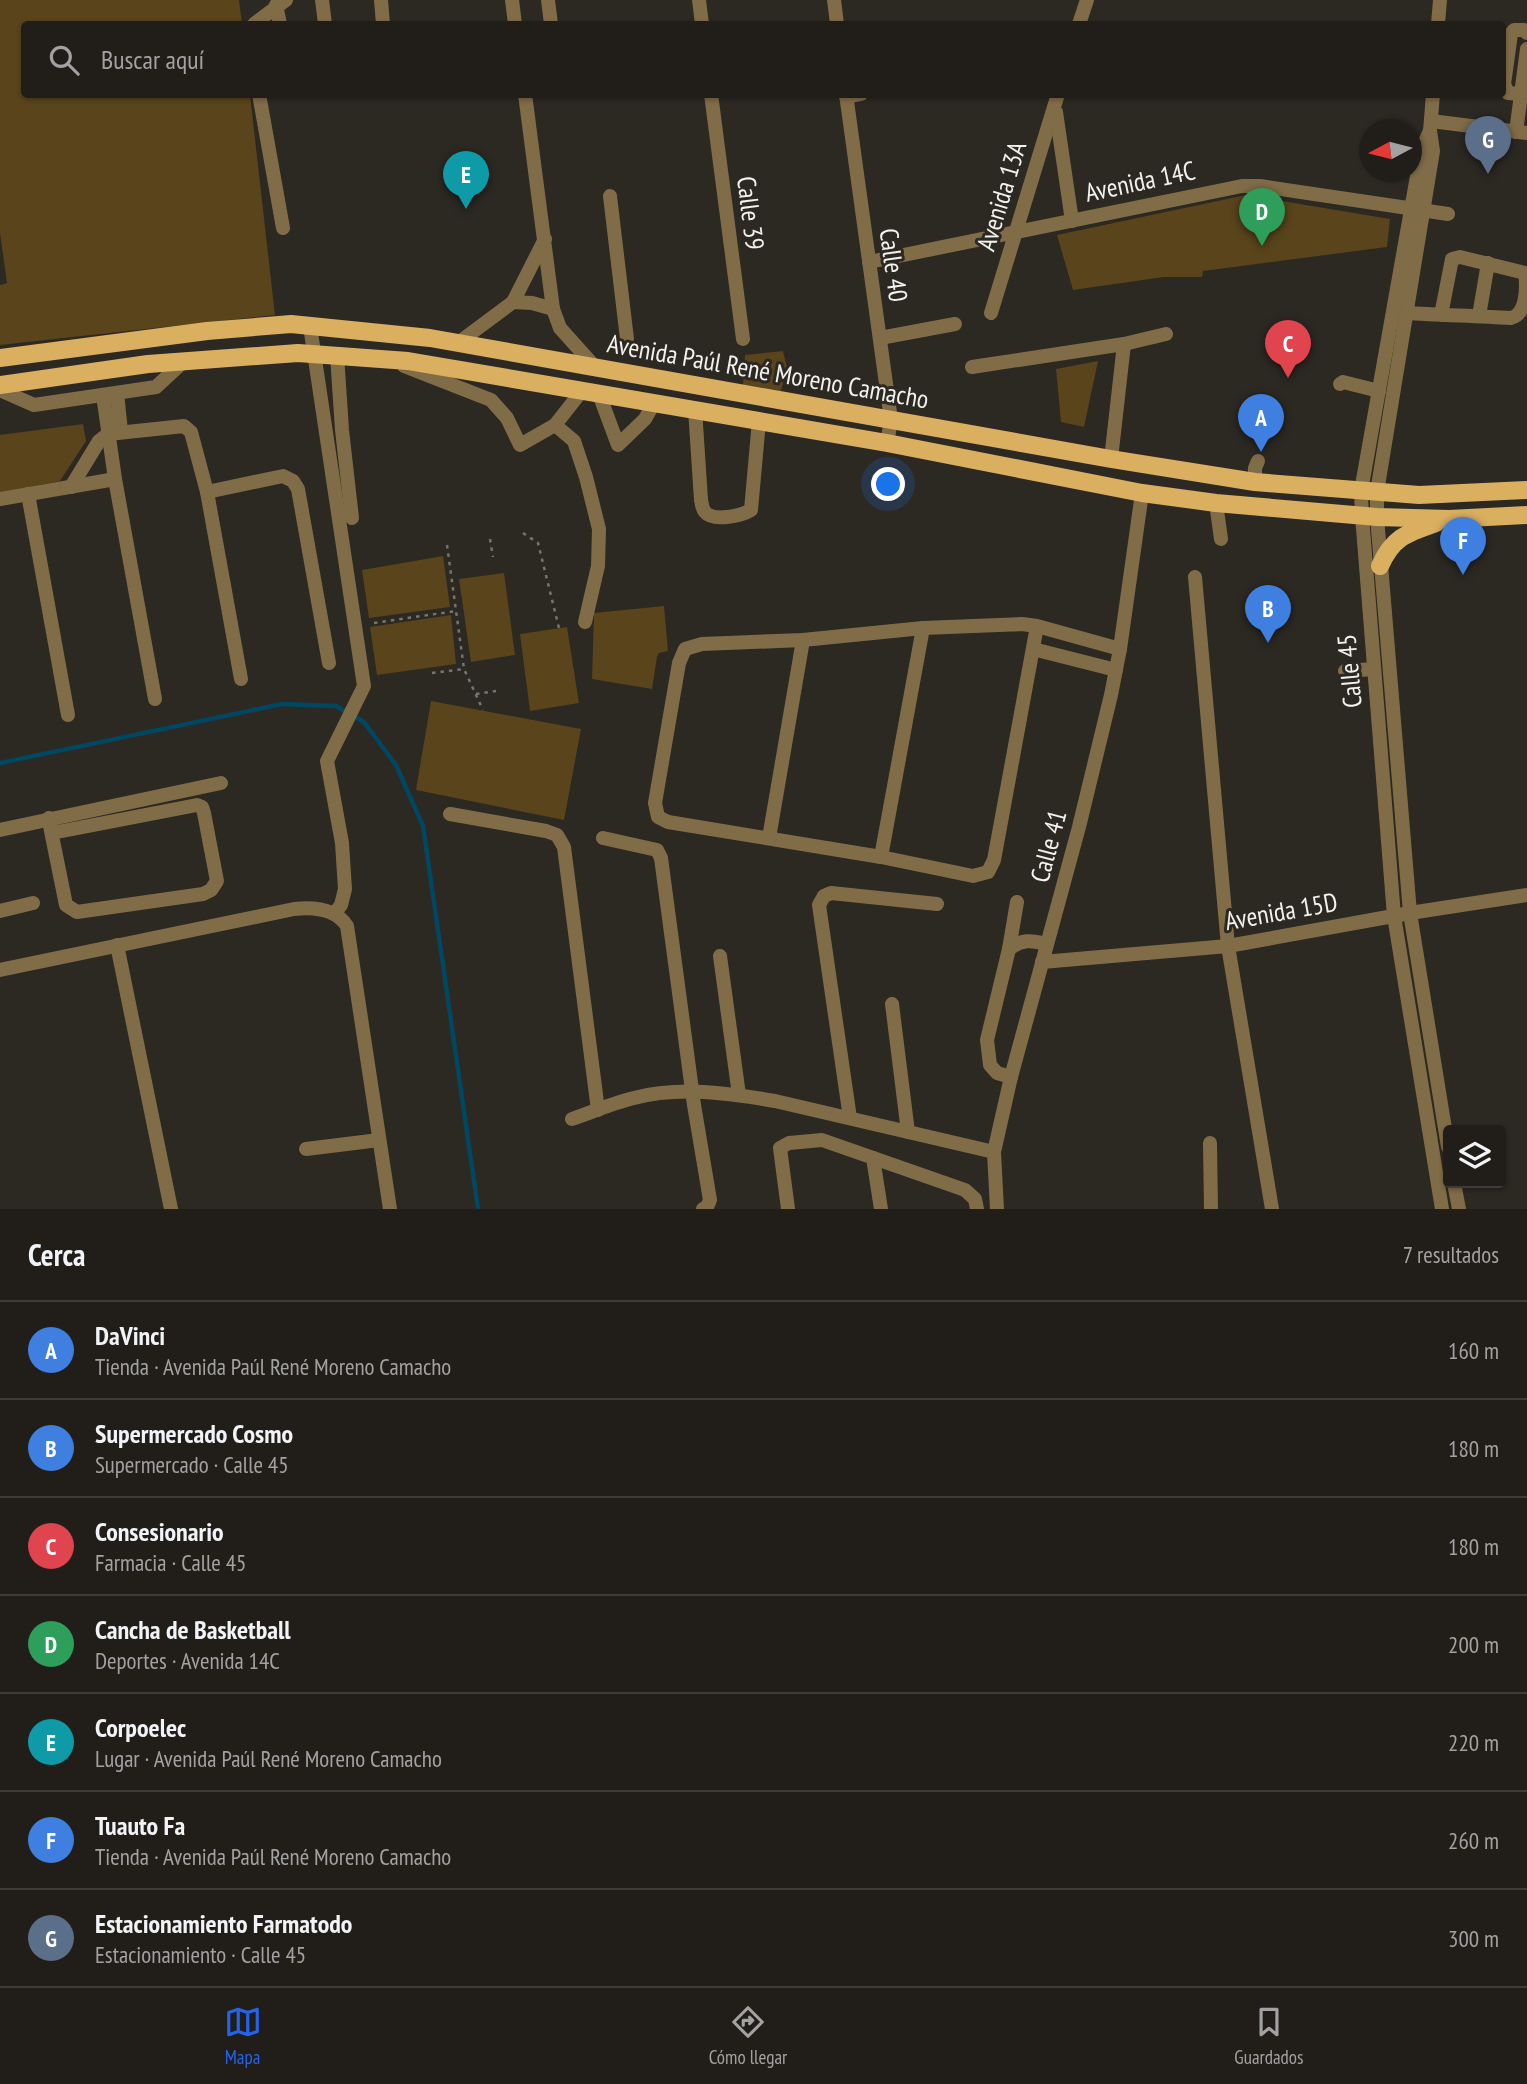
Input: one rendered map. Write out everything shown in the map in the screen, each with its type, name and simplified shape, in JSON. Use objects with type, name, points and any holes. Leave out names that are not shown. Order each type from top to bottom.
[{"type":"main road","name":"Avenida Paúl René Moreno Camacho","points":[[0,358],[207,331],[291,324],[458,343],[1255,482],[1419,495],[1527,490]]},
{"type":"main road","name":"Avenida Paúl René Moreno Camacho","points":[[0,388],[148,364],[298,352],[337,355],[408,361],[695,409],[1142,493],[1216,503],[1370,517],[1449,519],[1527,515]]},
{"type":"main road","points":[[1380,566],[1386,552],[1405,534],[1449,519]]},
{"type":"street","points":[[322,0],[325,21]]},
{"type":"street","points":[[381,0],[383,21]]},
{"type":"street","points":[[512,0],[515,21]]},
{"type":"street","points":[[548,0],[551,21]]},
{"type":"street","points":[[699,0],[702,21]]},
{"type":"street","points":[[834,0],[837,21]]},
{"type":"street","points":[[1080,21],[1087,0]]},
{"type":"street","points":[[1438,21],[1440,0]]},
{"type":"street","points":[[258,21],[281,3]]},
{"type":"street","points":[[280,21],[281,3]]},
{"type":"street","points":[[1506,70],[1511,34],[1517,29],[1527,33]]},
{"type":"street","points":[[1431,126],[1522,132],[1520,94],[1527,49]]},
{"type":"street","points":[[1506,88],[1508,93],[1520,94]]},
{"type":"street","points":[[259,98],[283,228]]},
{"type":"street","points":[[526,98],[553,309],[560,328],[595,367]]},
{"type":"street","name":"Calle 39","points":[[712,98],[743,339]]},
{"type":"street","name":"Calle 40","points":[[846,98],[891,420],[887,443]]},
{"type":"street","name":"Avenida 13A","points":[[991,313],[1055,98]]},
{"type":"street","points":[[1057,98],[1072,221]]},
{"type":"street","name":"Calle 45","points":[[1369,492],[1406,313],[1422,148],[1431,126],[1433,98]]},
{"type":"street","name":"Avenida 14C","points":[[869,262],[1242,186],[1260,186],[1448,214]]},
{"type":"street","points":[[610,195],[627,339]]},
{"type":"street","name":"Calle 45","points":[[1418,210],[1379,391],[1369,492],[1374,669],[1394,916],[1442,1209]]},
{"type":"street","points":[[458,343],[513,302],[545,238]]},
{"type":"street","points":[[1406,313],[1441,315],[1479,316],[1511,318],[1522,310],[1525,273],[1460,257],[1452,259],[1441,315]]},
{"type":"street","points":[[1479,316],[1488,264]]},
{"type":"street","points":[[513,302],[532,303],[553,309]]},
{"type":"street","points":[[880,338],[955,324]]},
{"type":"street","points":[[310,326],[364,686],[327,761],[342,843],[345,890],[341,905],[334,914]]},
{"type":"street","points":[[972,367],[1124,344],[1166,334]]},
{"type":"street","points":[[1111,459],[1124,344]]},
{"type":"street","points":[[337,355],[352,519]]},
{"type":"street","points":[[383,359],[491,400],[507,418],[520,444],[555,425],[590,393],[618,446],[637,428],[654,403]]},
{"type":"street","points":[[0,388],[34,405],[110,394],[156,387],[184,361]]},
{"type":"street","points":[[1340,384],[1351,382],[1379,391]]},
{"type":"street","points":[[110,394],[115,479],[155,699]]},
{"type":"street","points":[[695,409],[701,500],[705,512],[713,517],[743,515],[751,510],[759,421]]},
{"type":"street","points":[[555,425],[574,441],[599,529],[597,566],[585,622]]},
{"type":"street","points":[[71,487],[99,441],[114,433],[184,426],[191,432],[206,492],[241,679]]},
{"type":"street","points":[[1255,482],[1258,461]]},
{"type":"street","points":[[206,492],[283,476],[293,481],[298,489],[329,663]]},
{"type":"street","points":[[0,499],[115,479]]},
{"type":"street","name":"Calle 41","points":[[997,1209],[994,1152],[1011,1077],[1079,827],[1116,670],[1142,493]]},
{"type":"street","points":[[28,494],[68,715]]},
{"type":"street","points":[[1216,503],[1221,539]]},
{"type":"street","name":"Calle 45","points":[[1370,517],[1380,566],[1410,913],[1444,1125]]},
{"type":"street","points":[[1195,577],[1228,946],[1272,1209]]},
{"type":"street","points":[[1037,626],[993,860],[988,872],[973,876],[881,857],[668,822],[658,817],[655,803],[679,663],[685,649],[702,644],[803,639],[923,628],[1022,624],[1037,626],[1120,649]]},
{"type":"street","points":[[881,857],[923,628]]},
{"type":"street","points":[[769,838],[803,639]]},
{"type":"street","points":[[1033,649],[1116,670]]},
{"type":"street","points":[[1345,671],[1374,669]]},
{"type":"street","points":[[50,825],[221,783]]},
{"type":"street","points":[[0,830],[197,805],[202,807],[204,813],[217,881],[211,890],[203,894],[77,912],[66,905],[50,825]]},
{"type":"street","points":[[450,814],[546,831],[557,835],[564,847],[598,1110]]},
{"type":"street","points":[[603,838],[657,850],[661,858],[692,1092],[710,1200],[705,1208]]},
{"type":"street","points":[[850,1118],[819,905],[824,896],[831,893],[937,904]]},
{"type":"street","name":"Avenida 15D","points":[[1042,962],[1228,946],[1527,895]]},
{"type":"street","points":[[1011,1077],[997,1073],[990,1065],[988,1040],[1017,902]]},
{"type":"street","points":[[0,911],[33,903]]},
{"type":"street","points":[[0,970],[294,909],[310,908],[334,914],[347,926],[390,1209]]},
{"type":"street","points":[[1009,950],[1018,942],[1030,940],[1047,944]]},
{"type":"street","points":[[117,945],[171,1209]]},
{"type":"street","points":[[720,956],[739,1095]]},
{"type":"street","points":[[892,1004],[908,1132]]},
{"type":"street","points":[[572,1119],[635,1097],[666,1092],[739,1095],[994,1152]]},
{"type":"street","points":[[822,1140],[825,1114]]},
{"type":"street","points":[[306,1150],[379,1139]]},
{"type":"street","points":[[788,1209],[780,1148],[789,1143],[822,1140],[965,1190],[975,1199],[977,1209]]},
{"type":"street","points":[[1210,1143],[1211,1209]]},
{"type":"street","points":[[873,1158],[881,1209]]},
{"type":"street","points":[[1455,1188],[1458,1209]]},
{"type":"path","points":[[1265,210],[1268,233]]},
{"type":"path","points":[[523,533],[538,543],[559,628]]},
{"type":"path","points":[[490,539],[493,557]]},
{"type":"path","points":[[447,545],[464,669],[483,710]]},
{"type":"path","points":[[374,622],[456,611]]},
{"type":"path","points":[[432,673],[464,669]]},
{"type":"path","points":[[476,694],[496,691]]},
{"type":"shaded area","points":[[0,0],[239,0],[242,21],[21,21],[21,98],[250,98],[275,315],[0,345],[0,285],[7,283],[0,233]]},
{"type":"shaded area","points":[[1246,195],[1390,219],[1387,247],[1203,271],[1202,277],[1164,277],[1073,290],[1057,235]]},
{"type":"shaded area","points":[[783,351],[787,368],[781,391],[743,385],[745,355]]},
{"type":"shaded area","points":[[1098,361],[1084,427],[1061,422],[1056,369]]},
{"type":"shaded area","points":[[83,424],[86,441],[60,481],[0,493],[0,435]]},
{"type":"shaded area","points":[[443,556],[450,607],[369,618],[362,570]]},
{"type":"shaded area","points":[[504,573],[515,655],[471,662],[459,579]]},
{"type":"shaded area","points":[[664,606],[668,651],[659,653],[657,657],[652,689],[592,679],[594,613]]},
{"type":"shaded area","points":[[451,615],[456,664],[377,675],[370,627]]},
{"type":"shaded area","points":[[567,627],[579,703],[530,711],[520,634]]},
{"type":"shaded area","points":[[431,701],[581,729],[564,820],[416,790]]},
{"type":"waterway","points":[[0,763],[282,704],[336,706],[364,722],[396,765],[423,826],[478,1209]]},
{"type":"place","name":"Estacionamiento Farmatodo","points":[[1488,174]]},
{"type":"place","name":"Corpoelec","points":[[466,209]]},
{"type":"place","name":"Cancha de Basketball","points":[[1262,246]]},
{"type":"place","name":"Consesionario","points":[[1288,378]]},
{"type":"place","name":"DaVinci","points":[[1261,452]]},
{"type":"place","name":"Tuauto Fa","points":[[1463,575]]},
{"type":"place","name":"Supermercado Cosmo","points":[[1268,643]]}]
